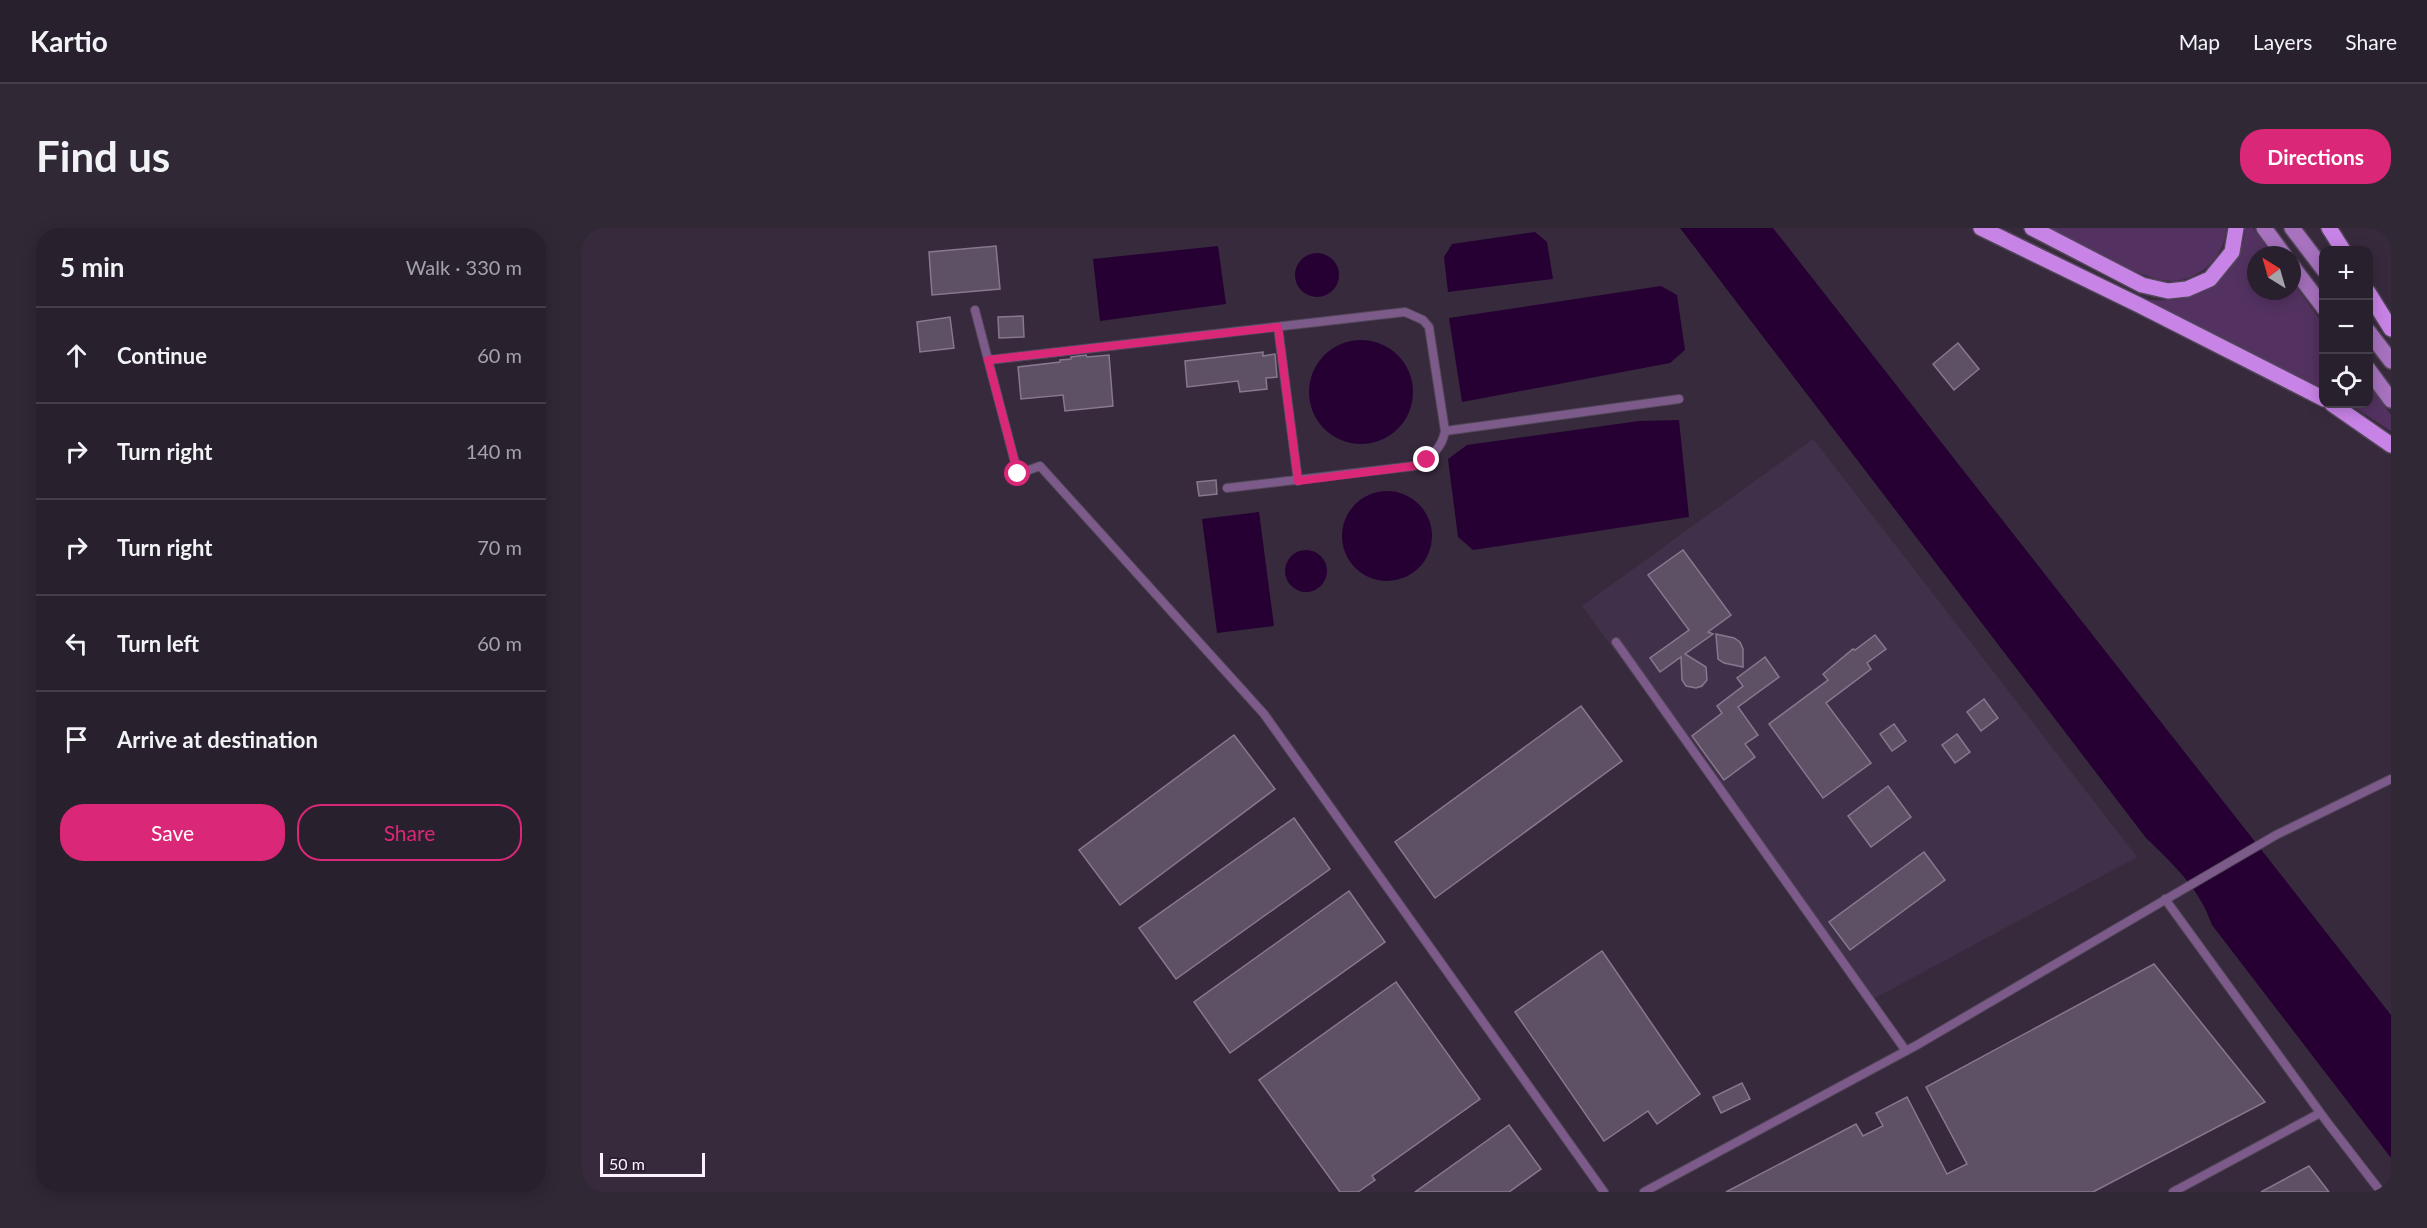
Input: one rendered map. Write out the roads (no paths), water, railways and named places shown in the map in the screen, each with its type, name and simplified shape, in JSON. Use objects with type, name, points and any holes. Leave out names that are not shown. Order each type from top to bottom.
[{"type":"main road","points":[[1981,228],[2319,397]]},
{"type":"main road","points":[[2032,228],[2142,285],[2168,291],[2187,289],[2210,279],[2232,252],[2236,228]]},
{"type":"main road","points":[[2329,228],[2340,246]]},
{"type":"main road","points":[[2373,300],[2391,328]]},
{"type":"main road","points":[[2338,408],[2391,445]]},
{"type":"street","points":[[2264,228],[2277,246]]},
{"type":"street","points":[[2292,228],[2319,263]]},
{"type":"street","points":[[2301,278],[2319,302]]},
{"type":"street","points":[[2373,338],[2391,361]]},
{"type":"street","points":[[2373,376],[2391,400]]},
{"type":"lane","points":[[975,309],[1018,474],[1040,466],[1264,714],[1604,1192]]},
{"type":"lane","points":[[988,360],[1405,312],[1423,320],[1429,327],[1445,431],[1439,448],[1427,460],[1414,466],[1227,488]]},
{"type":"lane","points":[[1278,327],[1298,481]]},
{"type":"lane","points":[[1445,431],[1679,399]]},
{"type":"lane","points":[[1616,642],[1906,1051]]},
{"type":"lane","points":[[1644,1192],[1906,1051],[2276,835],[2391,779]]},
{"type":"lane","points":[[2168,897],[2320,1113],[2381,1192]]},
{"type":"lane","points":[[2173,1192],[2320,1113]]}]
